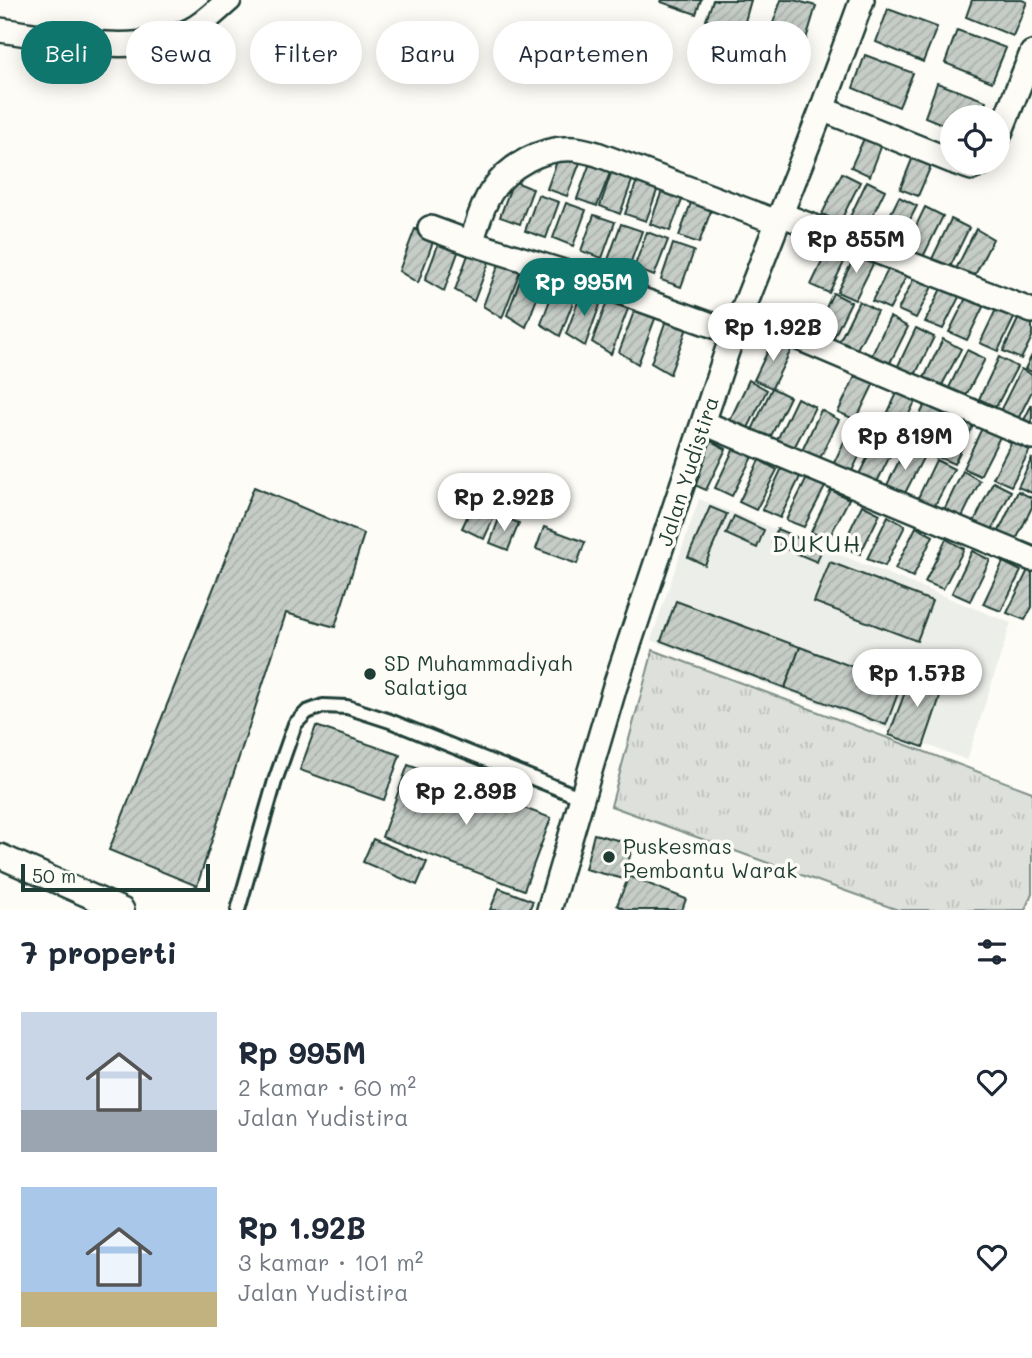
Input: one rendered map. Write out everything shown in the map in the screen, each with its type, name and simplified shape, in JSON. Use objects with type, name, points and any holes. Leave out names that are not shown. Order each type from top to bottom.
[{"type":"street","points":[[0,30],[87,42],[149,41],[178,36],[194,29],[229,0]]},
{"type":"street","name":"Jalan Yudistira","points":[[549,910],[615,687],[737,323],[822,109],[859,1]]},
{"type":"street","points":[[1010,108],[1032,53]]},
{"type":"street","points":[[822,109],[940,156]]},
{"type":"street","points":[[471,243],[492,191],[514,167],[539,154],[575,149],[597,154],[778,218],[1032,311]]},
{"type":"street","points":[[430,228],[564,272],[737,323],[1032,437]]},
{"type":"street","points":[[704,423],[1032,559]]},
{"type":"street","points":[[0,856],[122,910]]},
{"type":"lane","points":[[238,910],[275,781],[295,724],[307,712],[323,706],[347,707],[390,721],[582,798]]},
{"type":"shaded area","points":[[699,499],[1011,623],[967,760],[651,640]]},
{"type":"green space","points":[[653,650],[1032,792],[1032,893],[1025,910],[898,910],[611,806]]},
{"type":"building","points":[[701,0],[696,14],[661,2]]},
{"type":"building","points":[[713,0],[751,0],[745,21],[706,20]]},
{"type":"building","points":[[781,0],[794,0],[816,6],[811,23],[774,21]]},
{"type":"building","points":[[972,0],[1027,2],[1013,36],[966,17]]},
{"type":"building","points":[[888,9],[937,27],[923,62],[876,42]]},
{"type":"building","points":[[957,30],[1006,48],[992,82],[945,63]]},
{"type":"building","points":[[865,55],[913,73],[899,107],[853,88]]},
{"type":"building","points":[[937,83],[986,101],[984,105],[940,105],[940,123],[925,117]]},
{"type":"building","points":[[867,132],[884,139],[870,176],[851,167]]},
{"type":"building","points":[[915,152],[933,161],[918,196],[900,189]]},
{"type":"building","points":[[560,153],[581,160],[567,196],[547,189]]},
{"type":"building","points":[[590,163],[611,170],[597,206],[577,199]]},
{"type":"building","points":[[612,170],[633,178],[620,214],[600,206]]},
{"type":"building","points":[[842,173],[860,182],[840,222],[822,214]]},
{"type":"building","points":[[638,178],[659,185],[646,221],[625,214]]},
{"type":"building","points":[[513,181],[533,189],[520,224],[500,217]]},
{"type":"building","points":[[867,181],[885,190],[865,231],[847,223]]},
{"type":"building","points":[[663,188],[684,195],[670,231],[650,224]]},
{"type":"building","points":[[538,195],[559,202],[546,238],[525,231]]},
{"type":"building","points":[[899,197],[917,206],[896,247],[878,239]]},
{"type":"building","points":[[692,200],[712,208],[699,243],[679,236]]},
{"type":"building","points":[[566,203],[586,210],[573,246],[553,238]]},
{"type":"building","points":[[925,207],[943,216],[923,257],[905,249]]},
{"type":"building","points":[[594,215],[615,222],[602,258],[581,251]]},
{"type":"building","points":[[951,219],[969,228],[949,269],[931,261]]},
{"type":"building","points":[[621,224],[642,231],[629,267],[608,260]]},
{"type":"building","points":[[415,229],[435,236],[418,283],[399,271]]},
{"type":"building","points":[[976,229],[993,239],[973,279],[955,271]]},
{"type":"building","points":[[647,232],[668,240],[654,276],[634,268]]},
{"type":"building","points":[[441,237],[461,244],[444,291],[425,280]]},
{"type":"building","points":[[831,243],[849,252],[829,293],[811,285]]},
{"type":"building","points":[[673,244],[694,251],[681,287],[661,280]]},
{"type":"building","points":[[471,247],[492,254],[474,301],[455,290]]},
{"type":"building","points":[[858,250],[875,260],[855,300],[837,292]]},
{"type":"building","points":[[893,260],[910,269],[890,309],[872,301]]},
{"type":"building","points":[[499,264],[520,271],[502,318],[483,306]]},
{"type":"building","points":[[919,268],[937,277],[916,318],[898,310]]},
{"type":"building","points":[[523,272],[544,280],[526,327],[507,315]]},
{"type":"building","points":[[945,280],[963,289],[943,329],[925,322]]},
{"type":"building","points":[[557,281],[578,289],[560,336],[541,324]]},
{"type":"building","points":[[970,290],[987,299],[967,340],[949,332]]},
{"type":"building","points":[[582,291],[602,299],[585,346],[566,334]]},
{"type":"building","points":[[833,293],[851,302],[831,343],[813,335]]},
{"type":"building","points":[[608,299],[629,306],[611,354],[592,342]]},
{"type":"building","points":[[859,301],[877,311],[856,351],[838,344]]},
{"type":"building","points":[[1000,301],[1018,310],[998,351],[980,343]]},
{"type":"building","points":[[635,309],[656,316],[638,364],[619,352]]},
{"type":"building","points":[[1023,309],[1032,314],[1032,337],[1021,359],[1003,351]]},
{"type":"building","points":[[890,317],[908,327],[888,367],[870,359]]},
{"type":"building","points":[[666,320],[687,328],[670,374],[651,363]]},
{"type":"building","points":[[916,328],[934,337],[914,377],[896,370]]},
{"type":"building","points":[[774,338],[792,348],[772,388],[754,380]]},
{"type":"building","points":[[943,339],[961,349],[940,389],[922,382]]},
{"type":"building","points":[[967,350],[985,359],[964,399],[947,392]]},
{"type":"building","points":[[1032,355],[1032,372],[1025,369]]},
{"type":"building","points":[[999,357],[1017,367],[996,407],[979,399]]},
{"type":"building","points":[[1021,369],[1032,375],[1032,391],[1018,419],[1000,411]]},
{"type":"building","points":[[858,370],[876,379],[856,420],[838,412]]},
{"type":"building","points":[[749,380],[767,390],[747,430],[729,422]]},
{"type":"building","points":[[772,388],[790,397],[770,438],[752,430]]},
{"type":"building","points":[[898,391],[916,400],[895,441],[878,433]]},
{"type":"building","points":[[797,398],[815,407],[794,448],[777,440]]},
{"type":"building","points":[[926,402],[944,411],[924,451],[906,444]]},
{"type":"building","points":[[1032,404],[1032,423],[1024,420]]},
{"type":"building","points":[[821,410],[839,420],[819,460],[801,453]]},
{"type":"building","points":[[957,414],[974,424],[954,464],[936,456]]},
{"type":"building","points":[[852,425],[870,434],[850,475],[832,467]]},
{"type":"building","points":[[983,426],[1001,435],[980,476],[963,468]]},
{"type":"building","points":[[878,437],[895,446],[875,486],[857,478]]},
{"type":"building","points":[[1014,437],[1032,446],[1011,486],[993,478]]},
{"type":"building","points":[[709,440],[726,449],[706,490],[688,482]]},
{"type":"building","points":[[735,446],[753,455],[732,496],[715,488]]},
{"type":"building","points":[[906,447],[924,456],[903,497],[885,489]]},
{"type":"building","points":[[1032,458],[1032,493],[1018,487]]},
{"type":"building","points":[[759,460],[777,470],[756,510],[739,502]]},
{"type":"building","points":[[936,460],[954,469],[933,509],[916,502]]},
{"type":"building","points":[[782,468],[800,477],[780,518],[762,510]]},
{"type":"building","points":[[963,471],[980,481],[960,521],[942,514]]},
{"type":"building","points":[[807,478],[825,487],[804,527],[786,520]]},
{"type":"building","points":[[993,482],[1011,491],[991,532],[973,524]]},
{"type":"building","name":"SD Muhammadiyah Salatiga","points":[[254,487],[364,534],[335,627],[286,613],[197,886],[109,850]]},
{"type":"building","points":[[831,490],[849,499],[828,540],[811,532]]},
{"type":"building","points":[[1018,491],[1032,498],[1032,507],[1016,540],[998,533]]},
{"type":"building","points":[[473,504],[495,515],[484,539],[462,528]]},
{"type":"building","points":[[862,505],[880,514],[860,554],[842,547]]},
{"type":"building","points":[[710,507],[727,514],[705,565],[688,557]]},
{"type":"building","points":[[500,516],[519,523],[508,550],[490,543]]},
{"type":"building","points":[[734,516],[764,530],[757,548],[726,534]]},
{"type":"building","points":[[888,516],[905,526],[885,566],[867,559]]},
{"type":"building","points":[[544,527],[585,542],[577,564],[536,549]]},
{"type":"building","points":[[916,527],[933,536],[913,577],[895,569]]},
{"type":"building","points":[[777,529],[822,548],[817,562],[772,543]]},
{"type":"building","points":[[946,539],[964,549],[943,589],[925,582]]},
{"type":"building","points":[[972,551],[990,560],[970,601],[952,593]]},
{"type":"building","points":[[830,562],[932,601],[917,641],[814,602]]},
{"type":"building","points":[[1003,562],[1021,571],[1001,611],[983,604]]},
{"type":"building","points":[[1028,570],[1032,573],[1032,607],[1025,620],[1007,613]]},
{"type":"building","points":[[676,601],[800,647],[785,688],[661,641]]},
{"type":"building","points":[[800,647],[901,685],[886,725],[785,688]]},
{"type":"building","points":[[913,671],[945,682],[923,747],[889,735]]},
{"type":"building","points":[[316,726],[400,755],[384,800],[300,770]]},
{"type":"building","points":[[408,765],[551,818],[524,890],[382,837]]},
{"type":"building","name":"Puskesmas Pembantu Warak","points":[[594,834],[633,844],[624,879],[585,869]]},
{"type":"building","points":[[373,839],[427,862],[417,885],[363,862]]},
{"type":"building","points":[[629,876],[686,899],[682,910],[626,910],[617,905]]},
{"type":"building","points":[[499,888],[533,901],[529,910],[490,910]]},
{"type":"place","name":"SD Muhammadiyah Salatiga","points":[[370,674]]},
{"type":"place","name":"Puskesmas Pembantu Warak","points":[[609,857]]},
{"type":"district","name":"DUKUH","points":[[817,542]]}]
